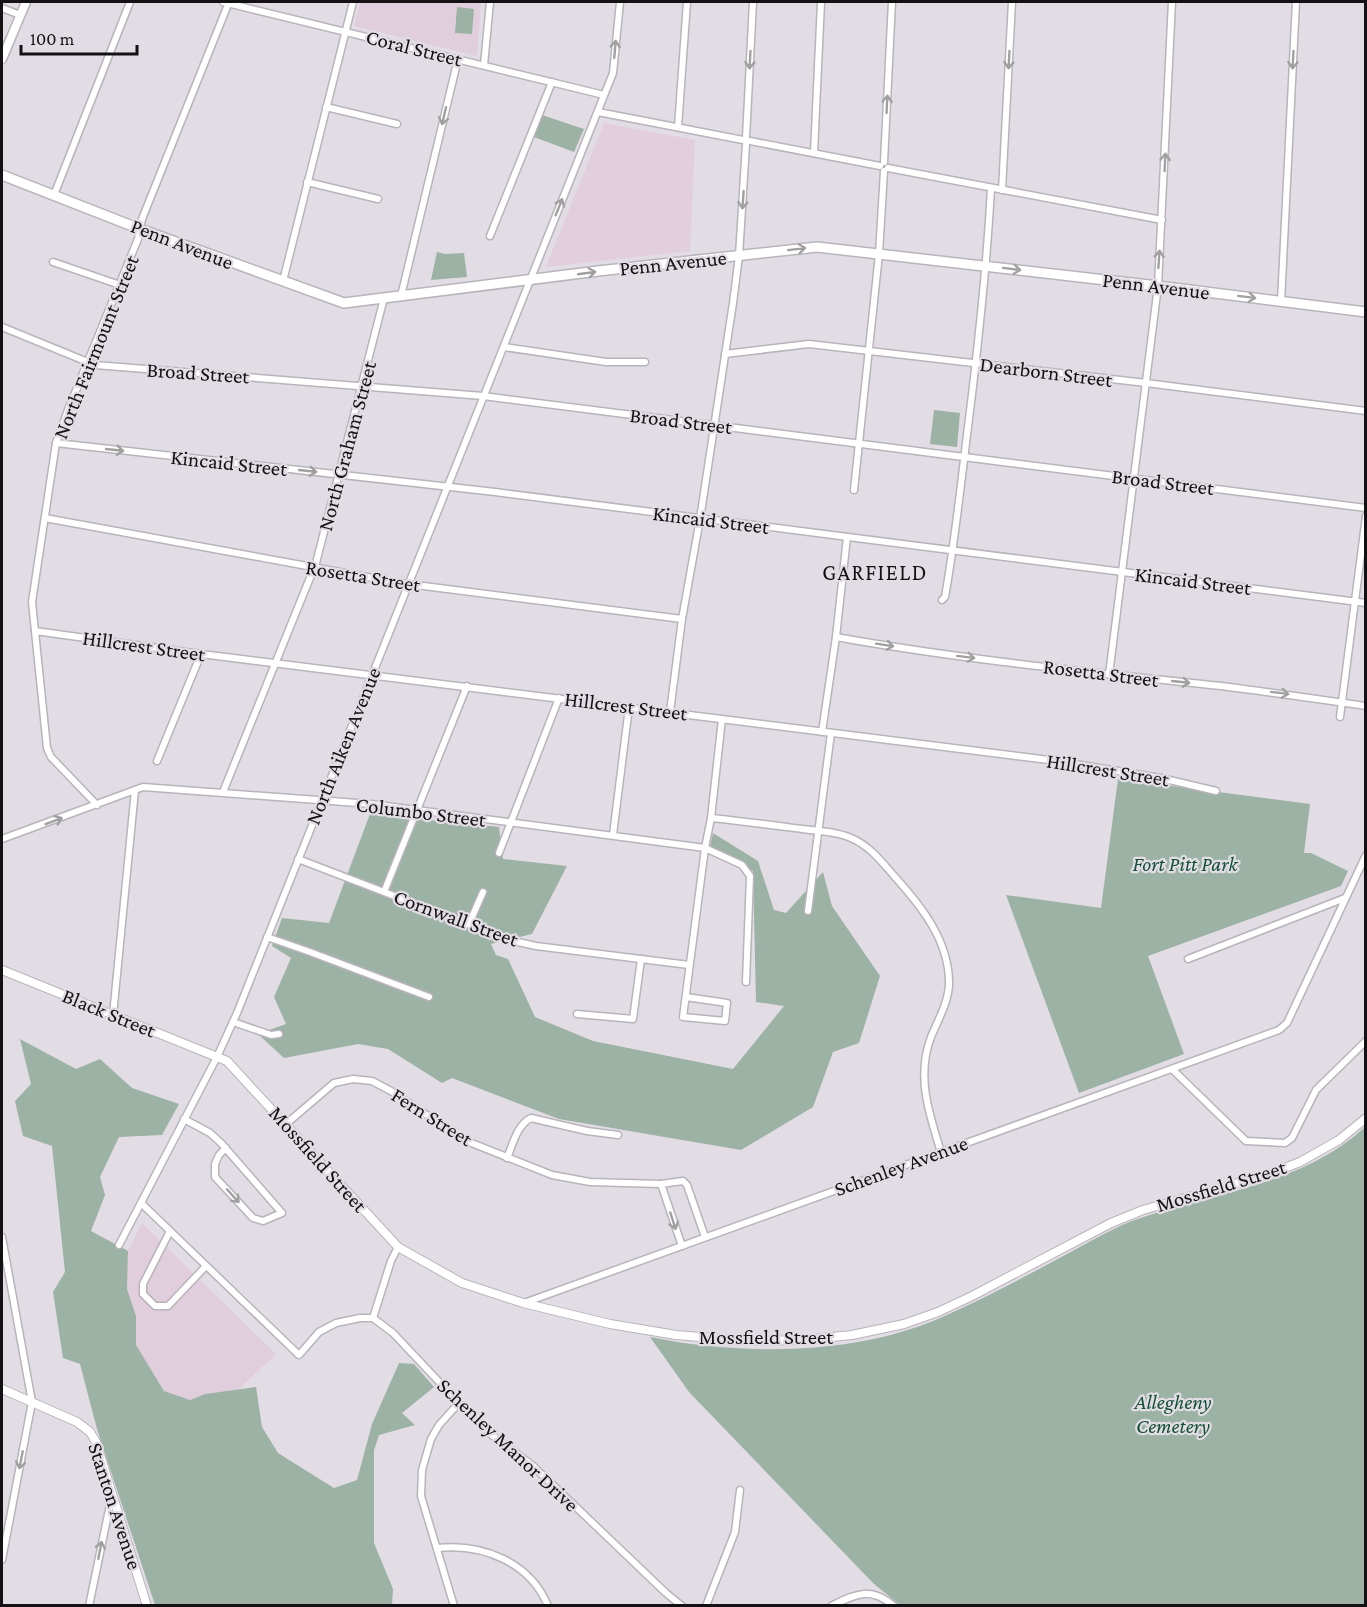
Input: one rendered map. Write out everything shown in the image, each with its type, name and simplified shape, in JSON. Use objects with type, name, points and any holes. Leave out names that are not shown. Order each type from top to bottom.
[{"type":"main road","points":[[2,59],[26,2]]},
{"type":"main road","name":"Penn Avenue","points":[[2,175],[140,229],[344,303],[817,247],[1365,312]]},
{"type":"street","points":[[54,195],[130,2]]},
{"type":"street","name":"Coral Street","points":[[227,2],[604,95]]},
{"type":"street","name":"North Fairmount Street","points":[[97,805],[51,758],[47,748],[32,602],[57,443],[138,239],[142,219],[227,2]]},
{"type":"street","points":[[283,281],[353,2]]},
{"type":"street","points":[[484,65],[490,2]]},
{"type":"street","name":"North Aiken Avenue","points":[[119,1245],[217,1057],[267,938],[613,73],[620,2]]},
{"type":"street","points":[[678,127],[687,2]]},
{"type":"street","points":[[670,712],[682,619],[700,519],[739,256],[753,2]]},
{"type":"street","points":[[814,153],[821,2]]},
{"type":"street","points":[[854,490],[879,254],[892,2]]},
{"type":"street","points":[[1002,190],[1012,2]]},
{"type":"street","points":[[1109,675],[1158,286],[1172,2]]},
{"type":"street","points":[[1281,302],[1296,2]]},
{"type":"street","points":[[2,8],[20,15]]},
{"type":"street","points":[[400,296],[458,59]]},
{"type":"street","points":[[490,236],[552,82]]},
{"type":"street","points":[[326,107],[397,124]]},
{"type":"street","points":[[598,111],[991,189],[1162,220]]},
{"type":"street","points":[[308,182],[378,199]]},
{"type":"street","points":[[942,600],[945,597],[953,550],[976,363],[987,266],[991,189]]},
{"type":"street","points":[[53,261],[120,285]]},
{"type":"street","name":"North Graham Street","points":[[223,792],[313,569],[384,298]]},
{"type":"street","name":"Broad Street","points":[[2,327],[95,365],[483,396],[1365,508]]},
{"type":"street","name":"Dearborn Street","points":[[725,354],[810,344],[1365,411]]},
{"type":"street","points":[[504,347],[606,362],[645,362]]},
{"type":"street","name":"Kincaid Street","points":[[57,443],[448,487],[1365,603]]},
{"type":"street","points":[[1341,717],[1365,516]]},
{"type":"street","name":"Rosetta Street","points":[[45,518],[313,569],[408,584],[682,619]]},
{"type":"street","points":[[822,732],[847,537]]},
{"type":"street","name":"Hillcrest Street","points":[[35,631],[1095,767],[1161,777],[1216,791]]},
{"type":"street","name":"Rosetta Street","points":[[836,636],[934,653],[1109,675],[1221,686],[1365,706]]},
{"type":"street","points":[[157,761],[201,654]]},
{"type":"street","points":[[384,892],[467,686]]},
{"type":"street","points":[[499,853],[559,698]]},
{"type":"street","points":[[614,835],[629,707]]},
{"type":"street","points":[[686,997],[727,1003],[725,1021],[683,1017],[711,818],[722,719]]},
{"type":"street","points":[[808,911],[831,734]]},
{"type":"street","name":"Columbo Street","points":[[2,839],[143,787],[371,804],[705,848],[742,865],[750,876],[746,982]]},
{"type":"street","points":[[113,1015],[135,790]]},
{"type":"street","points":[[711,818],[850,837],[872,851],[919,904],[932,923],[948,968],[949,987],[944,1009],[930,1039],[923,1075],[926,1101],[942,1152]]},
{"type":"street","points":[[1188,959],[1346,898],[1365,855]]},
{"type":"street","name":"Cornwall Street","points":[[298,859],[509,940],[536,946],[689,965]]},
{"type":"street","points":[[469,924],[483,892]]},
{"type":"street","name":"Schenley Avenue","points":[[522,1303],[942,1152],[997,1130],[1280,1030],[1287,1023],[1346,898]]},
{"type":"street","points":[[267,938],[429,997]]},
{"type":"street","points":[[577,1014],[633,1019],[641,959]]},
{"type":"street","name":"Black Street","points":[[2,970],[217,1057]]},
{"type":"street","points":[[233,1022],[271,1035],[279,1034]]},
{"type":"street","points":[[1172,1069],[1246,1141],[1285,1143],[1292,1138],[1316,1090],[1323,1081],[1365,1041]]},
{"type":"street","name":"Mossfield Street","points":[[217,1057],[227,1062],[398,1247],[462,1283],[522,1303],[610,1324],[715,1339],[835,1338],[880,1329],[930,1315],[964,1300],[1111,1223],[1143,1210],[1272,1173],[1300,1162],[1339,1140],[1365,1118]]},
{"type":"street","name":"Fern Street","points":[[286,1124],[334,1083],[353,1079],[372,1081],[391,1091],[464,1140],[552,1175],[590,1182],[661,1185],[683,1180],[687,1185],[705,1238]]},
{"type":"street","points":[[507,1158],[524,1122],[531,1118],[587,1131],[618,1135]]},
{"type":"street","points":[[184,1119],[210,1133],[226,1148],[282,1213],[263,1221],[253,1218],[215,1177],[215,1164],[219,1155],[226,1148]]},
{"type":"street","points":[[661,1185],[682,1246]]},
{"type":"street","points":[[141,1203],[299,1355],[320,1332],[336,1323],[373,1318],[391,1261],[398,1247]]},
{"type":"street","points":[[170,1231],[143,1284],[143,1294],[155,1306],[168,1306],[206,1266]]},
{"type":"street","points":[[2,1240],[32,1402],[2,1560]]},
{"type":"street","name":"Schenley Manor Drive","points":[[373,1318],[393,1333],[493,1436],[532,1464],[681,1605]]},
{"type":"street","name":"Stanton Avenue","points":[[2,1389],[76,1422],[90,1432],[96,1442],[147,1605]]},
{"type":"street","points":[[454,1605],[421,1496],[422,1470],[431,1439],[439,1425],[459,1403]]},
{"type":"street","points":[[706,1605],[735,1532],[740,1490]]},
{"type":"street","points":[[89,1605],[112,1495]]},
{"type":"street","points":[[437,1548],[464,1547],[497,1555],[512,1563],[530,1578],[544,1595],[548,1605]]},
{"type":"street","points":[[831,1605],[866,1592],[885,1598],[894,1605]]},
{"type":"shaded area","points":[[360,2],[481,2],[477,56],[354,26]]},
{"type":"shaded area","points":[[604,123],[695,140],[690,251],[546,267]]},
{"type":"shaded area","points":[[142,1223],[276,1354],[239,1389],[205,1394],[190,1400],[164,1391],[136,1345],[136,1316],[127,1289],[128,1251]]},
{"type":"green space","points":[[457,7],[474,9],[472,34],[455,33]]},
{"type":"green space","points":[[542,115],[584,129],[574,152],[534,137]]},
{"type":"green space","points":[[437,252],[464,253],[467,277],[431,280]]},
{"type":"green space","points":[[934,410],[960,413],[957,447],[930,444]]},
{"type":"green space","name":"Fort Pitt Park","points":[[1118,779],[1310,804],[1304,853],[1311,853],[1348,871],[1341,886],[1148,956],[1184,1054],[1079,1093],[1006,895],[1101,908]]},
{"type":"green space","points":[[370,814],[499,827],[503,859],[567,866],[532,934],[491,944],[496,955],[508,959],[535,1017],[593,1041],[733,1069],[784,1006],[756,1002],[753,871],[710,847],[713,833],[758,861],[774,910],[786,913],[823,872],[832,906],[880,976],[859,1043],[833,1052],[813,1107],[741,1150],[559,1119],[452,1078],[442,1083],[388,1049],[358,1044],[284,1058],[258,1034],[286,1024],[274,997],[291,958],[272,946],[282,918],[329,923]]},
{"type":"green space","points":[[20,1039],[76,1069],[100,1059],[132,1088],[179,1104],[162,1135],[119,1137],[100,1177],[105,1195],[91,1231],[128,1251],[127,1289],[136,1316],[136,1345],[164,1391],[190,1400],[205,1394],[256,1387],[262,1427],[278,1453],[334,1488],[357,1480],[372,1424],[399,1363],[414,1364],[434,1387],[402,1413],[415,1425],[379,1435],[374,1450],[374,1543],[393,1589],[392,1605],[155,1605],[97,1429],[80,1364],[63,1358],[53,1292],[65,1272],[52,1146],[23,1136],[15,1101],[31,1084]]},
{"type":"green space","name":"Allegheny Cemetery","points":[[1365,1127],[1365,1605],[900,1605],[873,1583],[689,1392],[650,1337],[724,1347],[801,1348],[840,1345],[915,1328],[979,1300],[1132,1221],[1254,1186],[1313,1163],[1340,1147]]},
{"type":"district","name":"GARFIELD","points":[[875,572]]}]
